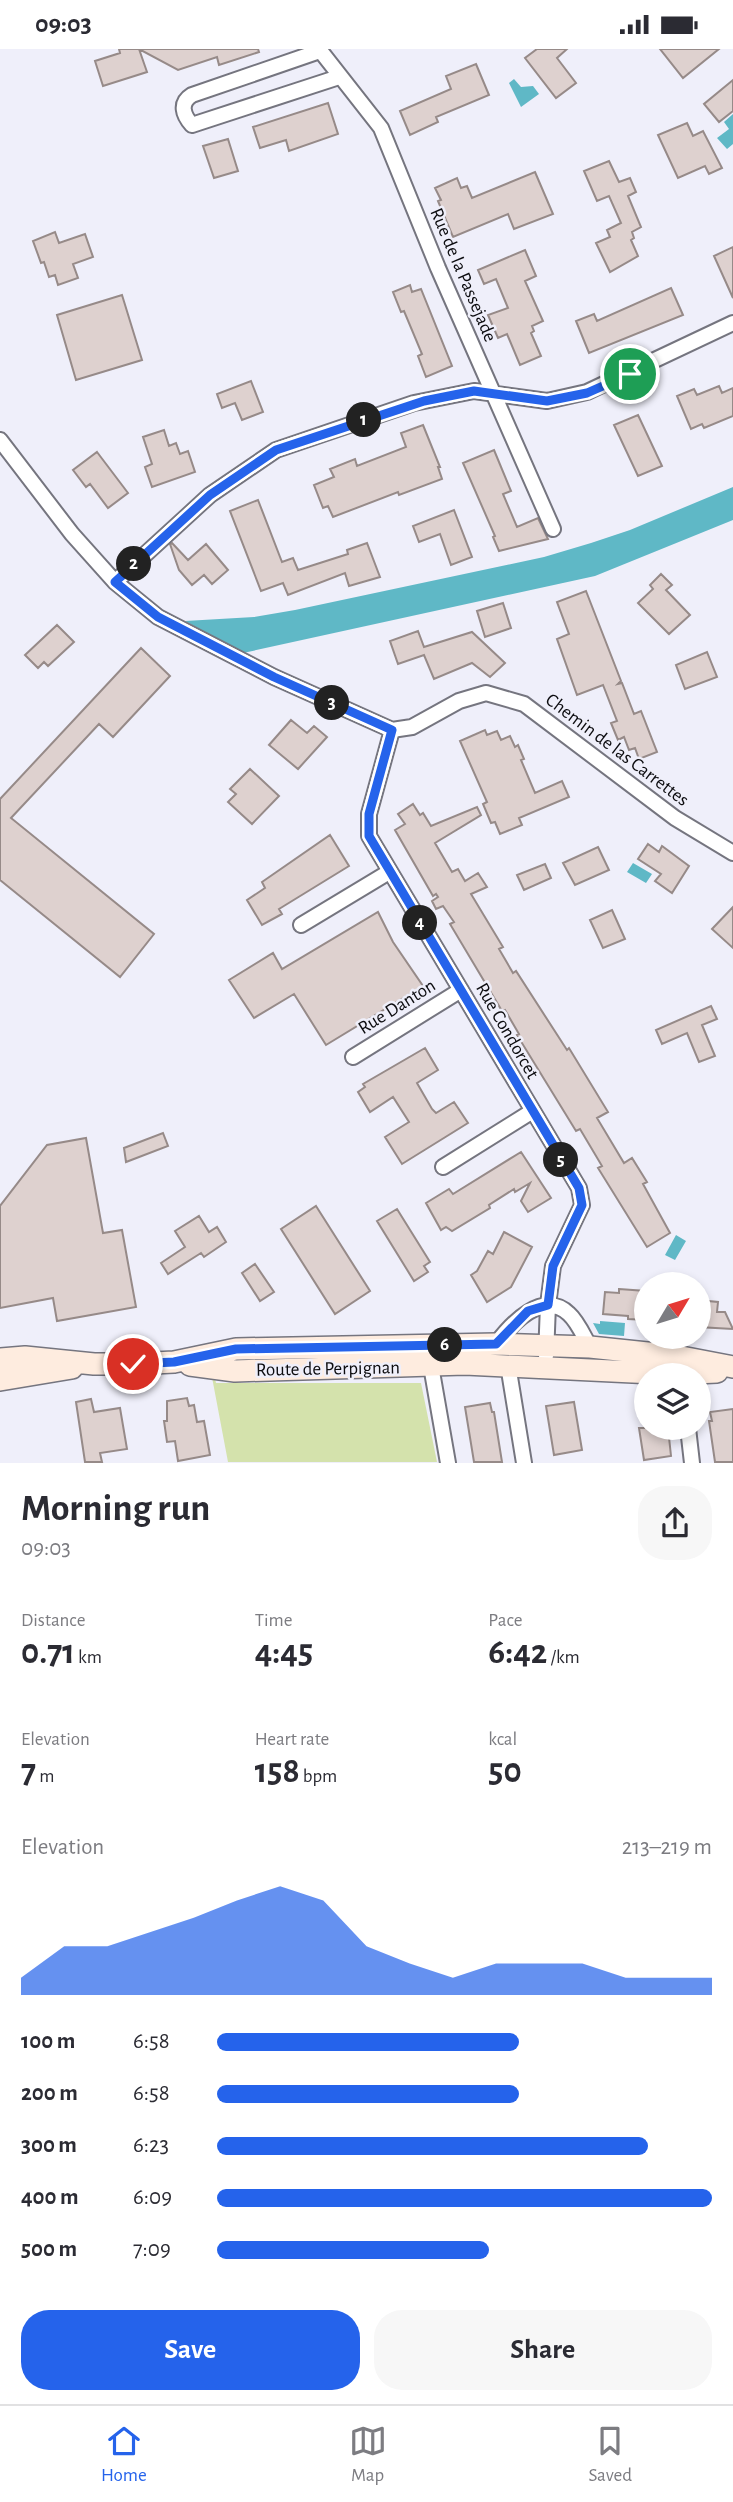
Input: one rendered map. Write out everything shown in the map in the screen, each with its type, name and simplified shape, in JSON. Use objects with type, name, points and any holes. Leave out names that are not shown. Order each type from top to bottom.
[{"type":"main road","name":"Route de Perpignan","points":[[174,1362],[236,1349],[496,1344],[546,1351],[590,1347],[676,1356],[733,1369]]},
{"type":"main road","name":"Route de Perpignan","points":[[0,1359],[25,1357],[94,1364],[174,1362],[235,1371],[465,1364],[634,1371]]},
{"type":"main road","name":"Route de Perpignan","points":[[0,1380],[94,1364]]},
{"type":"main road","name":"Route de Perpignan","points":[[711,1372],[733,1369]]},
{"type":"street","name":"Rue de la Passejade","points":[[319,50],[381,128],[438,268],[553,529]]},
{"type":"street","points":[[319,50],[192,95],[185,99],[183,106],[186,118],[192,125],[339,77]]},
{"type":"street","points":[[115,582],[210,495],[276,450],[414,404],[474,391],[547,401],[587,393],[733,323]]},
{"type":"street","points":[[0,440],[72,534],[115,582],[158,617],[274,677],[392,730]]},
{"type":"street","name":"Chemin de las Carrettes","points":[[392,730],[412,727],[459,701],[486,693],[524,704],[675,818],[733,853]]},
{"type":"street","name":"Rue Condorcet","points":[[392,730],[369,814],[369,836],[531,1112],[579,1188],[582,1205],[553,1266],[546,1351]]},
{"type":"street","points":[[301,925],[389,871]]},
{"type":"street","name":"Rue Danton","points":[[353,1057],[461,990]]},
{"type":"street","points":[[443,1167],[531,1112]]},
{"type":"street","points":[[496,1344],[528,1311],[548,1305],[568,1313],[590,1347]]},
{"type":"street","points":[[465,1364],[546,1351],[583,1368]]},
{"type":"street","points":[[508,1365],[524,1462]]},
{"type":"street","points":[[431,1366],[448,1462]]},
{"type":"street","points":[[689,1440],[692,1462]]},
{"type":"green space","points":[[213,1370],[216,1383],[421,1383],[437,1462],[228,1462],[211,1372]]},
{"type":"water","points":[[514,79],[521,87],[533,86],[539,94],[521,107],[509,83]]},
{"type":"water","points":[[733,114],[733,144],[727,149],[717,138],[729,129],[724,122]]},
{"type":"water","points":[[733,487],[733,520],[595,576],[243,653],[185,621],[254,617],[295,610],[544,557],[630,530]]},
{"type":"water","points":[[633,863],[652,874],[646,883],[627,872]]},
{"type":"water","points":[[676,1235],[686,1241],[675,1260],[665,1255]]},
{"type":"water","points":[[600,1321],[625,1323],[624,1336],[599,1334],[593,1323],[600,1324]]},
{"type":"building","points":[[119,49],[139,49],[147,72],[103,86],[95,61],[120,53]]},
{"type":"building","points":[[139,49],[258,49],[259,52],[219,65],[217,57],[178,70]]},
{"type":"building","points":[[537,49],[567,49],[557,58],[576,83],[556,98],[525,58]]},
{"type":"building","points":[[660,49],[719,49],[683,78]]},
{"type":"building","points":[[476,64],[489,95],[436,117],[438,122],[410,135],[400,111],[451,89],[446,76]]},
{"type":"building","points":[[733,80],[733,111],[719,122],[704,104]]},
{"type":"building","points":[[328,103],[338,134],[289,151],[286,140],[260,148],[253,127]]},
{"type":"building","points":[[687,123],[693,136],[703,131],[722,168],[709,174],[705,166],[678,178],[658,135]]},
{"type":"building","points":[[228,139],[238,171],[214,178],[203,146]]},
{"type":"building","points":[[609,161],[619,182],[630,178],[636,192],[628,196],[641,227],[632,232],[634,238],[631,240],[638,256],[610,272],[596,243],[610,237],[607,230],[621,223],[609,196],[597,201],[584,171]]},
{"type":"building","points":[[535,172],[553,214],[514,229],[508,214],[453,237],[435,188],[457,178],[461,188],[467,186],[472,198]]},
{"type":"building","points":[[55,232],[59,243],[85,234],[93,257],[73,264],[78,278],[58,285],[55,275],[49,277],[44,262],[41,263],[33,241]]},
{"type":"building","points":[[733,247],[733,298],[714,256]]},
{"type":"building","points":[[525,250],[536,276],[525,281],[543,321],[532,326],[534,331],[531,333],[541,356],[520,365],[507,334],[498,338],[488,315],[508,308],[496,279],[484,284],[478,270]]},
{"type":"building","points":[[410,285],[412,292],[421,289],[452,366],[426,377],[418,356],[422,354],[393,292]]},
{"type":"building","points":[[671,288],[683,315],[589,353],[576,321],[594,314],[597,321]]},
{"type":"building","points":[[122,295],[142,360],[76,380],[57,315]]},
{"type":"building","points":[[251,381],[263,412],[242,420],[235,403],[222,408],[217,394]]},
{"type":"building","points":[[719,386],[722,393],[733,388],[733,416],[704,428],[702,424],[691,429],[677,396],[694,389],[697,395]]},
{"type":"building","points":[[638,415],[662,466],[638,476],[614,425]]},
{"type":"building","points":[[423,425],[442,479],[399,495],[398,492],[333,517],[328,506],[323,508],[314,485],[334,477],[330,469],[355,459],[357,466],[406,447],[401,433]]},
{"type":"building","points":[[164,430],[169,446],[176,443],[180,454],[188,451],[195,472],[152,487],[145,467],[152,464],[143,437]]},
{"type":"building","points":[[494,450],[511,491],[503,494],[517,527],[538,518],[548,539],[499,551],[463,463]]},
{"type":"building","points":[[97,452],[128,493],[108,508],[90,484],[86,487],[73,470]]},
{"type":"building","points":[[258,500],[282,562],[293,558],[298,570],[348,554],[347,550],[367,543],[380,577],[349,586],[345,573],[288,595],[283,583],[261,591],[230,511]]},
{"type":"building","points":[[454,510],[472,557],[451,565],[440,534],[419,542],[413,526]]},
{"type":"building","points":[[170,544],[188,560],[206,544],[228,570],[212,584],[204,575],[192,585],[179,570]]},
{"type":"building","points":[[661,574],[672,585],[666,590],[690,615],[669,634],[638,603],[653,589],[650,585]]},
{"type":"building","points":[[586,591],[621,681],[618,684],[622,683],[634,714],[641,711],[657,752],[639,759],[635,748],[629,750],[624,737],[618,740],[611,723],[617,721],[603,685],[577,695],[557,639],[569,634],[557,602]]},
{"type":"building","points":[[503,603],[511,628],[485,637],[477,611]]},
{"type":"building","points":[[57,625],[74,642],[48,666],[44,662],[38,668],[25,655]]},
{"type":"building","points":[[418,631],[424,647],[472,632],[505,663],[490,677],[472,663],[434,679],[424,655],[398,664],[390,641]]},
{"type":"building","points":[[141,648],[170,676],[113,737],[99,724],[11,818],[154,934],[120,977],[0,880],[0,799]]},
{"type":"building","points":[[707,652],[717,677],[685,689],[676,665]]},
{"type":"building","points":[[291,720],[307,733],[314,726],[327,737],[298,769],[269,745]]},
{"type":"building","points":[[485,730],[487,735],[497,731],[501,740],[510,736],[515,747],[518,745],[524,759],[521,760],[535,793],[562,781],[569,797],[519,818],[522,825],[500,834],[495,822],[491,823],[483,804],[487,802],[460,741]]},
{"type":"building","points":[[250,769],[279,796],[252,824],[228,802],[236,794],[230,789]]},
{"type":"building","points":[[413,804],[431,826],[477,807],[481,815],[435,843],[452,872],[458,869],[465,881],[478,873],[487,887],[471,894],[503,947],[499,949],[567,1050],[569,1048],[608,1112],[597,1118],[624,1163],[632,1158],[647,1182],[643,1184],[670,1233],[647,1247],[598,1168],[602,1166],[580,1129],[576,1131],[517,1035],[519,1034],[505,1010],[502,1011],[450,924],[454,922],[443,906],[436,909],[432,901],[438,897],[436,894],[433,896],[395,830],[405,824],[398,814]]},
{"type":"building","points":[[330,835],[349,866],[279,909],[282,914],[262,925],[247,900],[265,888],[262,882]]},
{"type":"building","points":[[648,844],[659,852],[662,846],[689,866],[672,893],[655,881],[661,874],[638,859]]},
{"type":"building","points":[[598,847],[609,870],[575,885],[563,863]]},
{"type":"building","points":[[545,864],[551,878],[524,890],[517,875]]},
{"type":"building","points":[[733,907],[733,948],[712,929]]},
{"type":"building","points":[[612,910],[625,939],[603,948],[590,920]]},
{"type":"building","points":[[378,912],[393,942],[423,986],[326,1045],[294,994],[254,1018],[229,980],[273,953],[282,969]]},
{"type":"building","points":[[711,1006],[717,1019],[702,1025],[715,1056],[699,1062],[687,1033],[662,1044],[656,1030]]},
{"type":"building","points":[[425,1048],[438,1070],[417,1083],[436,1113],[454,1102],[468,1123],[402,1164],[385,1137],[409,1122],[393,1097],[370,1112],[358,1092],[365,1087],[363,1084]]},
{"type":"building","points":[[163,1133],[168,1146],[126,1162],[124,1148]]},
{"type":"building","points":[[86,1138],[103,1233],[122,1230],[136,1307],[57,1321],[53,1298],[0,1308],[0,1206],[47,1145]]},
{"type":"building","points":[[521,1152],[551,1198],[528,1212],[521,1201],[530,1183],[515,1192],[514,1189],[489,1205],[490,1208],[452,1231],[446,1227],[441,1230],[426,1203],[449,1189],[453,1194]]},
{"type":"building","points":[[316,1206],[370,1291],[335,1314],[281,1229]]},
{"type":"building","points":[[397,1209],[430,1262],[424,1266],[428,1272],[414,1281],[377,1221]]},
{"type":"building","points":[[199,1216],[209,1232],[217,1227],[226,1242],[204,1257],[201,1253],[168,1274],[161,1263],[185,1247],[175,1231]]},
{"type":"building","points":[[504,1232],[532,1247],[511,1287],[487,1302],[471,1275],[477,1271],[488,1251],[493,1254]]},
{"type":"building","points":[[255,1264],[274,1292],[260,1301],[242,1273]]},
{"type":"building","points":[[619,1289],[634,1290],[634,1319],[628,1319],[628,1316],[603,1314],[605,1292],[619,1293]]},
{"type":"building","points":[[711,1301],[718,1302],[717,1312],[725,1312],[733,1329],[711,1328]]},
{"type":"building","points":[[187,1398],[189,1406],[194,1405],[197,1422],[204,1421],[210,1455],[178,1461],[175,1441],[167,1442],[164,1421],[167,1421],[167,1401]]},
{"type":"building","points":[[91,1399],[94,1412],[120,1408],[127,1449],[100,1453],[102,1462],[85,1462],[76,1402]]},
{"type":"building","points":[[574,1402],[582,1450],[554,1455],[546,1406]]},
{"type":"building","points":[[490,1403],[494,1412],[502,1462],[474,1462],[465,1407]]},
{"type":"building","points":[[733,1409],[733,1462],[715,1462],[711,1412]]},
{"type":"building","points":[[641,1440],[669,1440],[671,1456],[644,1460]]},
{"type":"route","points":[[133,1364],[174,1362],[236,1349],[496,1344],[504,1332],[528,1311],[548,1305],[553,1266],[582,1205],[579,1188],[531,1112],[369,836],[369,814],[392,730],[274,677],[158,617],[115,582],[210,495],[276,450],[424,401],[474,391],[547,401],[587,393],[630,374]]}]
